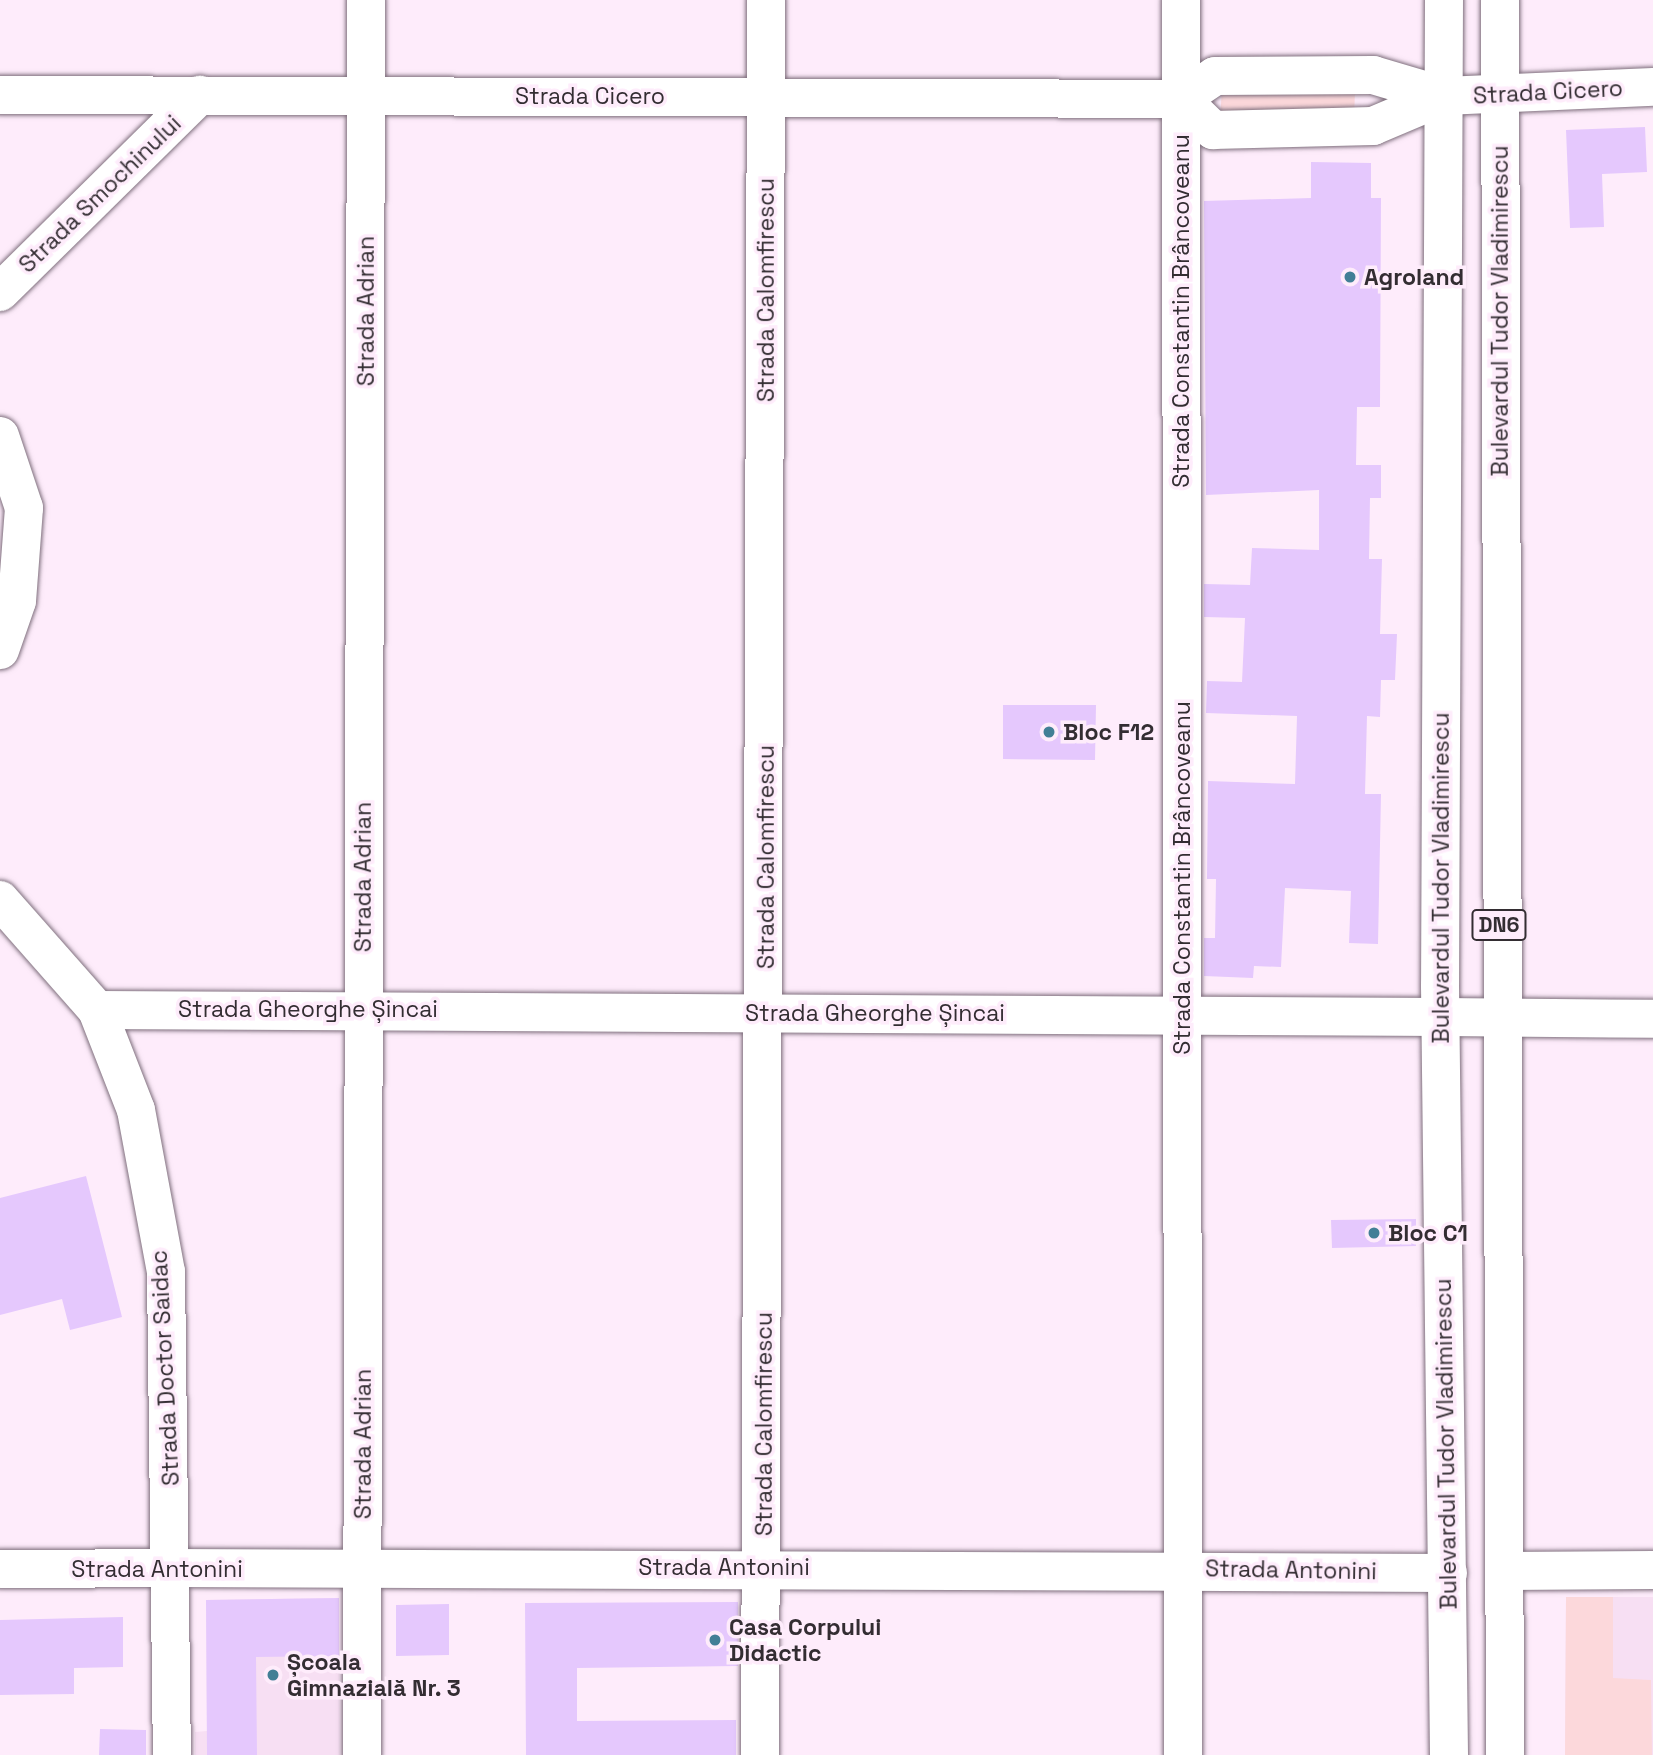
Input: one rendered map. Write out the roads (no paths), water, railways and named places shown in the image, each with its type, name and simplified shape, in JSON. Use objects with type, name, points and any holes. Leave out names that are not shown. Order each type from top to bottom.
[{"type":"street","name":"Strada Adrian","points":[[362,1755],[366,0]]},
{"type":"street","name":"Strada Calomfirescu","points":[[760,1755],[764,1567],[766,0]]},
{"type":"street","name":"Strada Constantin Brâncoveanu","points":[[1181,0],[1185,1569],[1183,1755]]},
{"type":"street","name":"Bulevardul Tudor Vladimirescu","points":[[1444,0],[1442,1017],[1448,1755]]},
{"type":"street","name":"Bulevardul Tudor Vladimirescu","points":[[1500,0],[1500,1017],[1505,1755]]},
{"type":"street","name":"Strada Cicero","points":[[0,95],[1181,99],[1215,76],[1373,75],[1444,96],[1500,96],[1653,87]]},
{"type":"street","name":"Strada Smochinului","points":[[0,292],[200,95]]},
{"type":"street","name":"Strada Cicero","points":[[1181,99],[1213,130],[1373,126],[1444,96]]},
{"type":"street","points":[[0,436],[24,508],[17,601],[0,650]]},
{"type":"street","name":"Strada Doctor Saidac","points":[[0,901],[97,1010],[136,1110],[166,1272],[172,1568],[172,1755]]},
{"type":"street","name":"Strada Gheorghe Șincai","points":[[97,1010],[363,1008],[1653,1019]]},
{"type":"street","name":"Strada Antonini","points":[[0,1569],[764,1567],[1448,1573]]},
{"type":"street","points":[[1505,1571],[1653,1570]]},
{"type":"place","name":"Agroland","points":[[1350,277]]},
{"type":"place","name":"Bloc F12","points":[[1049,732]]},
{"type":"place","name":"Bloc C1","points":[[1374,1233]]},
{"type":"place","name":"Casa Corpului Didactic","points":[[715,1640]]},
{"type":"place","name":"Școala Gimnazială Nr. 3","points":[[273,1675]]}]
